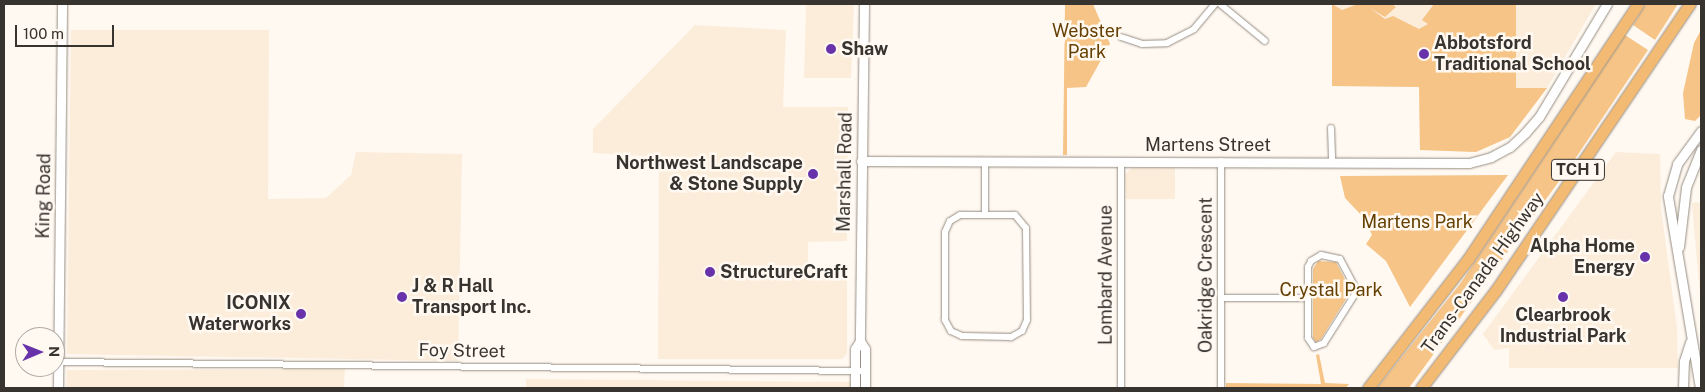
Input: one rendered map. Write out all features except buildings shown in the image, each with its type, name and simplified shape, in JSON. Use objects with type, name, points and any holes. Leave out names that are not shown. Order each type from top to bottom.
[{"type":"highway","name":"Trans-Canada Highway","points":[[1368,388],[1468,259],[1638,4]]},
{"type":"highway","name":"Trans-Canada Highway","points":[[1421,388],[1496,290],[1690,4]]},
{"type":"street","name":"King Road","points":[[58,327],[62,4]]},
{"type":"street","name":"Marshall Road","points":[[855,388],[855,349],[860,341],[864,4]]},
{"type":"street","points":[[1122,37],[1142,44],[1167,44],[1194,29],[1216,4]]},
{"type":"street","points":[[1220,4],[1265,41]]},
{"type":"street","name":"Martens Street","points":[[861,161],[1468,162],[1491,157],[1510,147],[1539,117],[1607,4]]},
{"type":"street","points":[[1331,128],[1332,162]]},
{"type":"street","points":[[1700,388],[1690,342],[1679,252],[1668,210],[1670,183],[1676,164],[1701,131]]},
{"type":"street","points":[[1679,252],[1686,186],[1701,150]]},
{"type":"street","points":[[985,161],[985,215]]},
{"type":"street","name":"Oakridge Crescent","points":[[1221,161],[1221,388]]},
{"type":"street","name":"Lombard Avenue","points":[[1121,162],[1121,388]]},
{"type":"street","points":[[960,215],[985,215],[1015,215],[1022,220],[1026,228],[1027,320],[1022,331],[1011,337],[962,336],[951,331],[945,320],[945,232],[950,221],[960,215]]},
{"type":"street","points":[[1321,255],[1340,259],[1357,291],[1319,346],[1314,347],[1308,338],[1308,298],[1308,267],[1311,260],[1321,255]]},
{"type":"street","points":[[1221,298],[1308,298]]},
{"type":"street","name":"Marshall Road","points":[[860,341],[865,349],[865,388]]},
{"type":"street","points":[[1683,388],[1684,361],[1690,342]]},
{"type":"street","name":"Foy Street","points":[[65,362],[865,371]]},
{"type":"shaded area","points":[[806,4],[854,4],[851,78],[804,78]]},
{"type":"shaded area","name":"Abbotsford Traditional School","points":[[1332,4],[1596,4],[1547,88],[1510,137],[1476,152],[1420,150],[1419,87],[1332,86]]},
{"type":"shaded area","name":"StructureCraft","points":[[695,25],[786,30],[783,107],[848,107],[847,241],[808,242],[808,270],[847,272],[847,354],[842,359],[658,359],[659,157],[593,153],[593,129]]},
{"type":"shaded area","points":[[71,30],[269,30],[268,199],[326,198],[351,175],[356,152],[462,154],[458,361],[67,354]]},
{"type":"shaded area","points":[[1616,152],[1660,154],[1661,208],[1677,328],[1678,368],[1509,368],[1509,348],[1494,350],[1483,334]]},
{"type":"shaded area","points":[[1132,167],[1175,168],[1175,199],[1126,199],[1125,175]]},
{"type":"shaded area","points":[[1701,202],[1701,307],[1692,203]]},
{"type":"shaded area","points":[[345,369],[344,388],[66,388],[67,370]]},
{"type":"shaded area","points":[[526,379],[851,382],[850,388],[526,388]]},
{"type":"green space","name":"Webster Park","points":[[1065,4],[1093,4],[1110,44],[1086,87],[1067,88],[1067,155],[1063,155]]},
{"type":"green space","name":"Abbotsford Traditional School","points":[[1332,4],[1342,10],[1358,4],[1392,4],[1396,7],[1385,17],[1370,8],[1385,19],[1393,16],[1419,29],[1428,24],[1422,20],[1434,4],[1516,4],[1516,88],[1547,88],[1510,137],[1476,152],[1420,150],[1419,87],[1332,86]]},
{"type":"green space","points":[[1646,4],[1678,4],[1655,40],[1633,25]]},
{"type":"green space","points":[[1701,30],[1701,115],[1695,121],[1685,119],[1683,93],[1694,43]]},
{"type":"green space","points":[[1625,35],[1648,50],[1573,162],[1409,388],[1377,388],[1460,284]]},
{"type":"green space","name":"Martens Park","points":[[1508,175],[1410,307],[1386,261],[1366,244],[1372,235],[1363,217],[1345,198],[1340,176]]},
{"type":"green space","name":"Crystal Park","points":[[1318,261],[1336,262],[1351,291],[1321,339],[1316,342],[1313,338],[1313,269]]},
{"type":"green space","points":[[1319,354],[1325,383],[1349,384],[1346,388],[1226,388],[1226,383],[1321,384],[1316,355]]},
{"type":"place","name":"Shaw","points":[[831,49]]},
{"type":"place","name":"Abbotsford Traditional School","points":[[1424,54]]},
{"type":"place","name":"Northwest Landscape & Stone Supply","points":[[813,174]]},
{"type":"place","name":"Alpha Home Energy","points":[[1645,257]]},
{"type":"place","name":"StructureCraft","points":[[710,272]]},
{"type":"place","name":"J & R Hall Transport Inc.","points":[[402,297]]},
{"type":"place","name":"Clearbrook Industrial Park","points":[[1563,297]]},
{"type":"place","name":"ICONIX Waterworks","points":[[301,314]]}]
